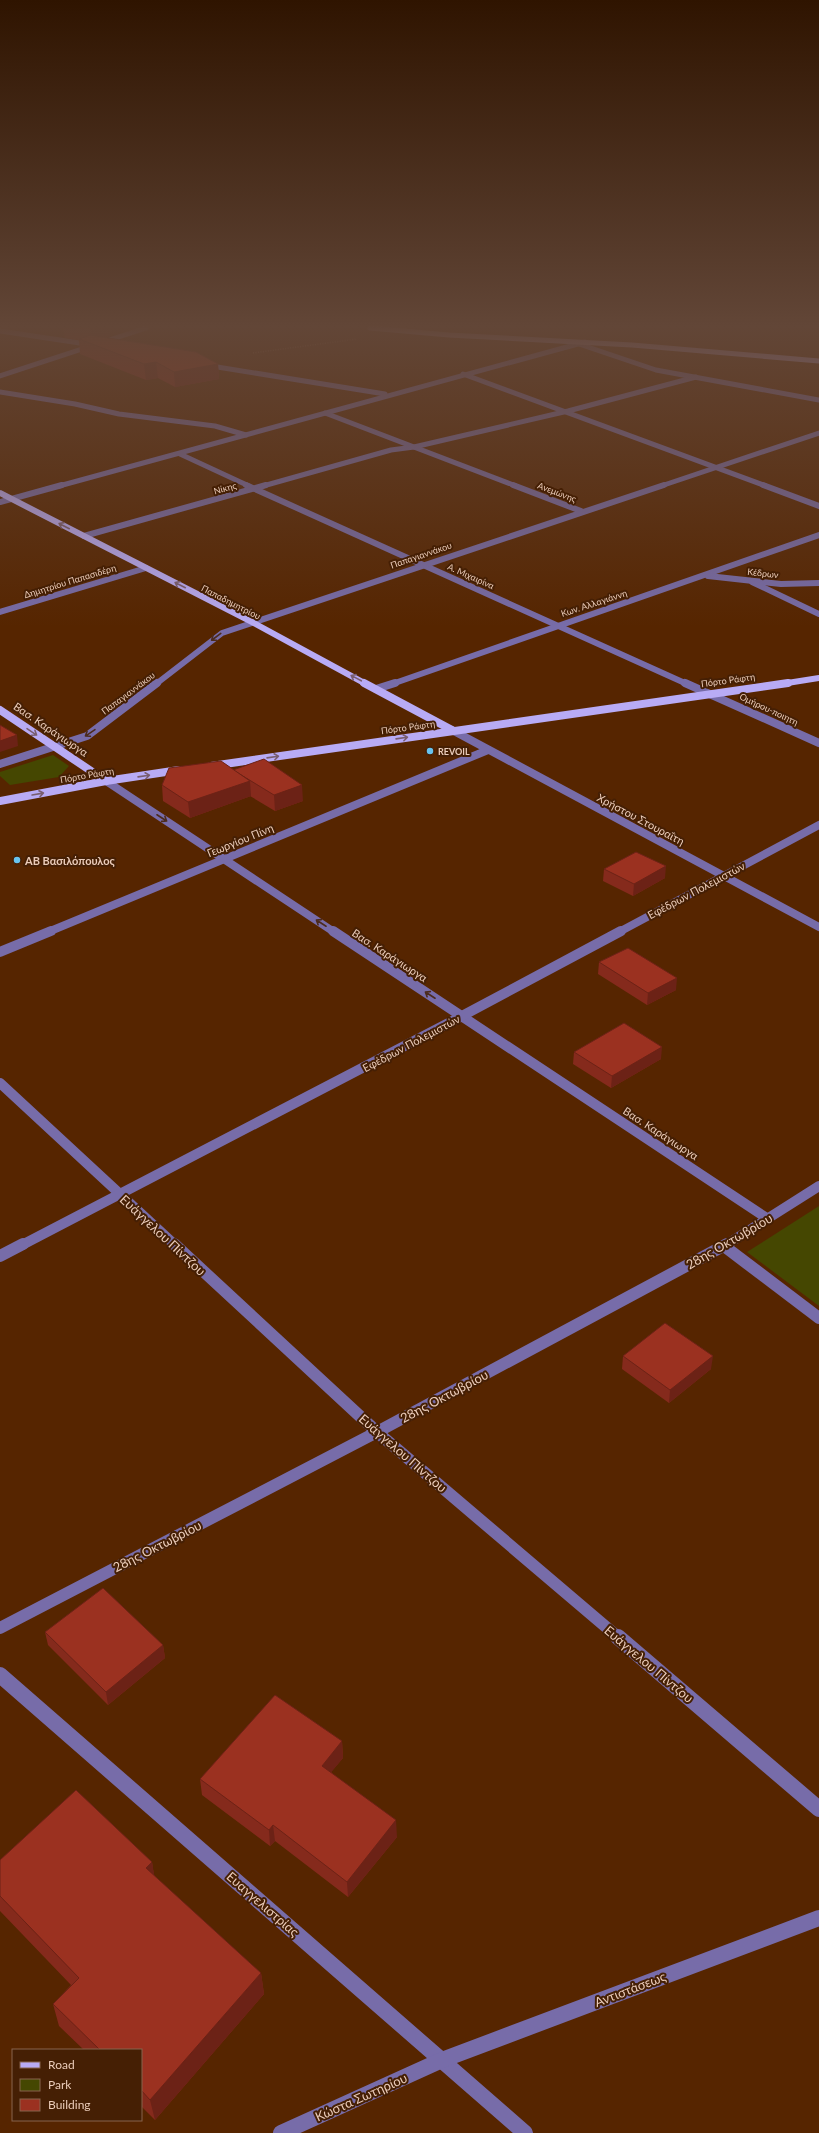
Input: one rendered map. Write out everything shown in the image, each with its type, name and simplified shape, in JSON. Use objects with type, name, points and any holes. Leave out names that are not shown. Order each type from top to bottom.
[{"type":"main road","name":"Παπαδημητρίου","points":[[0,493],[252,622],[452,730]]},
{"type":"main road","name":"Πόρτο Ράφτη","points":[[200,767],[819,678]]},
{"type":"main road","name":"Βασ. Καράγιωργα","points":[[0,710],[106,781]]},
{"type":"main road","name":"Πόρτο Ράφτη","points":[[0,801],[106,781],[184,770]]},
{"type":"street","points":[[220,428],[246,435]]},
{"type":"street","points":[[0,502],[273,428]]},
{"type":"street","name":"Ανεμώνης","points":[[363,428],[581,511]]},
{"type":"street","name":"Νίκης","points":[[84,536],[391,450],[414,447],[497,428]]},
{"type":"street","points":[[611,428],[819,506]]},
{"type":"street","name":"Παπαγιαννάκου","points":[[0,764],[87,736],[222,633],[423,564],[716,468],[819,432]]},
{"type":"street","name":"Α. Μιχαιρίνα","points":[[180,454],[710,693]]},
{"type":"street","name":"Κων. Αλλαγιάννη","points":[[376,688],[557,624],[706,576],[819,535]]},
{"type":"street","name":"Δημητρίου Παπασιδέρη","points":[[0,612],[146,568]]},
{"type":"street","name":"Κέδρων","points":[[706,576],[780,584],[819,583]]},
{"type":"street","points":[[749,580],[819,614]]},
{"type":"street","name":"Ομήρου-ποιητη","points":[[710,693],[819,743]]},
{"type":"street","name":"Χρήστου Στουραΐτη","points":[[452,730],[819,927]]},
{"type":"street","name":"Γεωργίου Πίνη","points":[[0,952],[488,750]]},
{"type":"street","name":"Βασ. Καράγιωργα","points":[[106,781],[768,1219]]},
{"type":"street","name":"Εφέδρων Πολεμιστών","points":[[0,1256],[462,1016],[722,875],[819,825]]},
{"type":"street","name":"Ευάγγελου Πίντζου","points":[[0,1083],[119,1195],[377,1432],[819,1809]]},
{"type":"street","name":"28ης Οκτωβρίου","points":[[0,1628],[377,1432],[724,1246],[819,1186]]},
{"type":"street","points":[[724,1246],[819,1318]]},
{"type":"street","name":"Ευαγγελιστρίας","points":[[0,1675],[525,2133]]},
{"type":"street","name":"Αντιστάσεως","points":[[442,2060],[819,1918]]},
{"type":"street","name":"Κώστα Σωτηρίου","points":[[281,2133],[442,2060]]},
{"type":"green space","points":[[53,755],[69,766],[59,777],[10,785],[0,776],[0,772]]},
{"type":"green space","points":[[819,1206],[819,1306],[747,1252]]},
{"type":"building","points":[[0,725],[17,735],[0,741]]},
{"type":"building","points":[[264,759],[302,785],[274,795],[233,770]]},
{"type":"building","points":[[221,761],[250,781],[188,802],[162,785],[169,768]]},
{"type":"building","points":[[636,852],[666,866],[634,884],[604,869]]},
{"type":"building","points":[[628,948],[677,978],[648,993],[599,962]]},
{"type":"building","points":[[624,1023],[662,1047],[612,1076],[574,1052]]},
{"type":"building","points":[[665,1323],[713,1356],[670,1390],[623,1356]]},
{"type":"building","points":[[103,1588],[163,1645],[106,1692],[45,1632]]},
{"type":"building","points":[[275,1695],[342,1741],[322,1766],[396,1820],[347,1882],[273,1825],[269,1830],[200,1779]]},
{"type":"building","points":[[76,1790],[152,1862],[146,1868],[261,1973],[150,2100],[142,2091],[142,2049],[99,2049],[53,2004],[79,1978],[0,1896],[0,1860]]},
{"type":"place","name":"REVOIL","points":[[430,751]]},
{"type":"place","name":"ΑΒ Βασιλόπουλος","points":[[17,860]]}]
